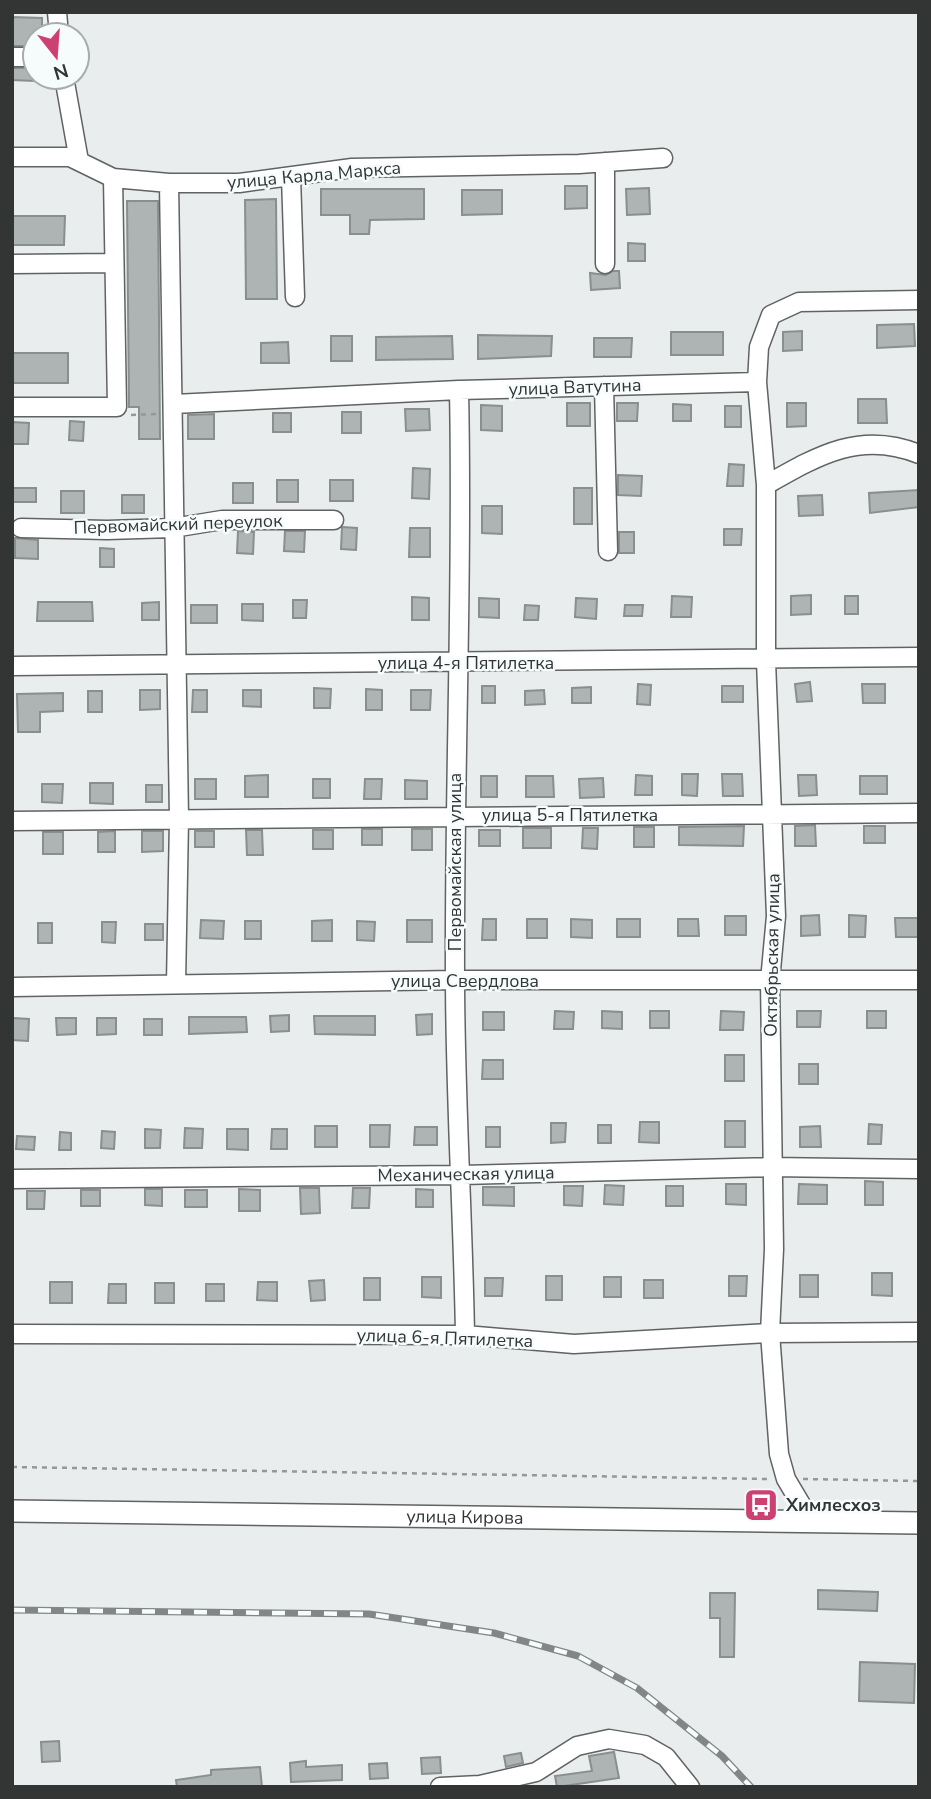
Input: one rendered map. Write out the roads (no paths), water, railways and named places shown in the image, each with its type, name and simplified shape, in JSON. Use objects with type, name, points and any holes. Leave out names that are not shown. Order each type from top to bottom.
[{"type":"main road","name":"улица Кирова","points":[[12,1511],[919,1523]]},
{"type":"street","points":[[66,91],[79,161]]},
{"type":"street","name":"улица Карла Маркса","points":[[12,156],[70,158],[113,178],[169,183],[239,183],[352,168],[605,162],[663,158]]},
{"type":"street","points":[[605,162],[605,264]]},
{"type":"street","points":[[291,177],[295,297]]},
{"type":"street","points":[[12,407],[117,408],[113,178]]},
{"type":"street","points":[[169,183],[179,819],[176,984]]},
{"type":"street","points":[[12,264],[114,263]]},
{"type":"street","points":[[757,382],[759,347],[771,315],[799,302],[919,300]]},
{"type":"street","name":"улица Ватутина","points":[[174,409],[459,390],[757,382]]},
{"type":"street","name":"Октябрьская улица","points":[[757,382],[766,485],[766,661],[776,916],[770,981],[770,1167],[774,1249],[770,1333],[779,1454],[786,1479],[811,1521]]},
{"type":"street","points":[[604,386],[608,551]]},
{"type":"street","name":"Первомайская улица","points":[[459,390],[461,522],[454,980],[465,1335]]},
{"type":"street","points":[[766,485],[825,453],[849,446],[898,446],[919,454]]},
{"type":"street","name":"Первомайский переулок","points":[[21,528],[173,528],[222,520],[334,520]]},
{"type":"street","name":"улица 4-я Пятилетка","points":[[12,666],[766,661],[919,657]]},
{"type":"street","name":"улица 5-я Пятилетка","points":[[12,821],[919,813]]},
{"type":"street","name":"улица Свердлова","points":[[12,987],[454,980],[919,980]]},
{"type":"street","name":"Механическая улица","points":[[12,1179],[462,1174],[770,1167],[919,1169]]},
{"type":"street","name":"улица 6-я Пятилетка","points":[[12,1334],[465,1335],[574,1344],[770,1333],[919,1332]]},
{"type":"street","points":[[440,1787],[480,1785],[536,1772],[577,1745],[597,1740],[645,1745],[666,1757],[690,1787]]},
{"type":"railway","points":[[12,1610],[369,1614],[494,1633],[578,1656],[637,1688],[722,1756],[751,1787]]},
{"type":"place","name":"Химлесхоз","points":[[761,1505]]}]
